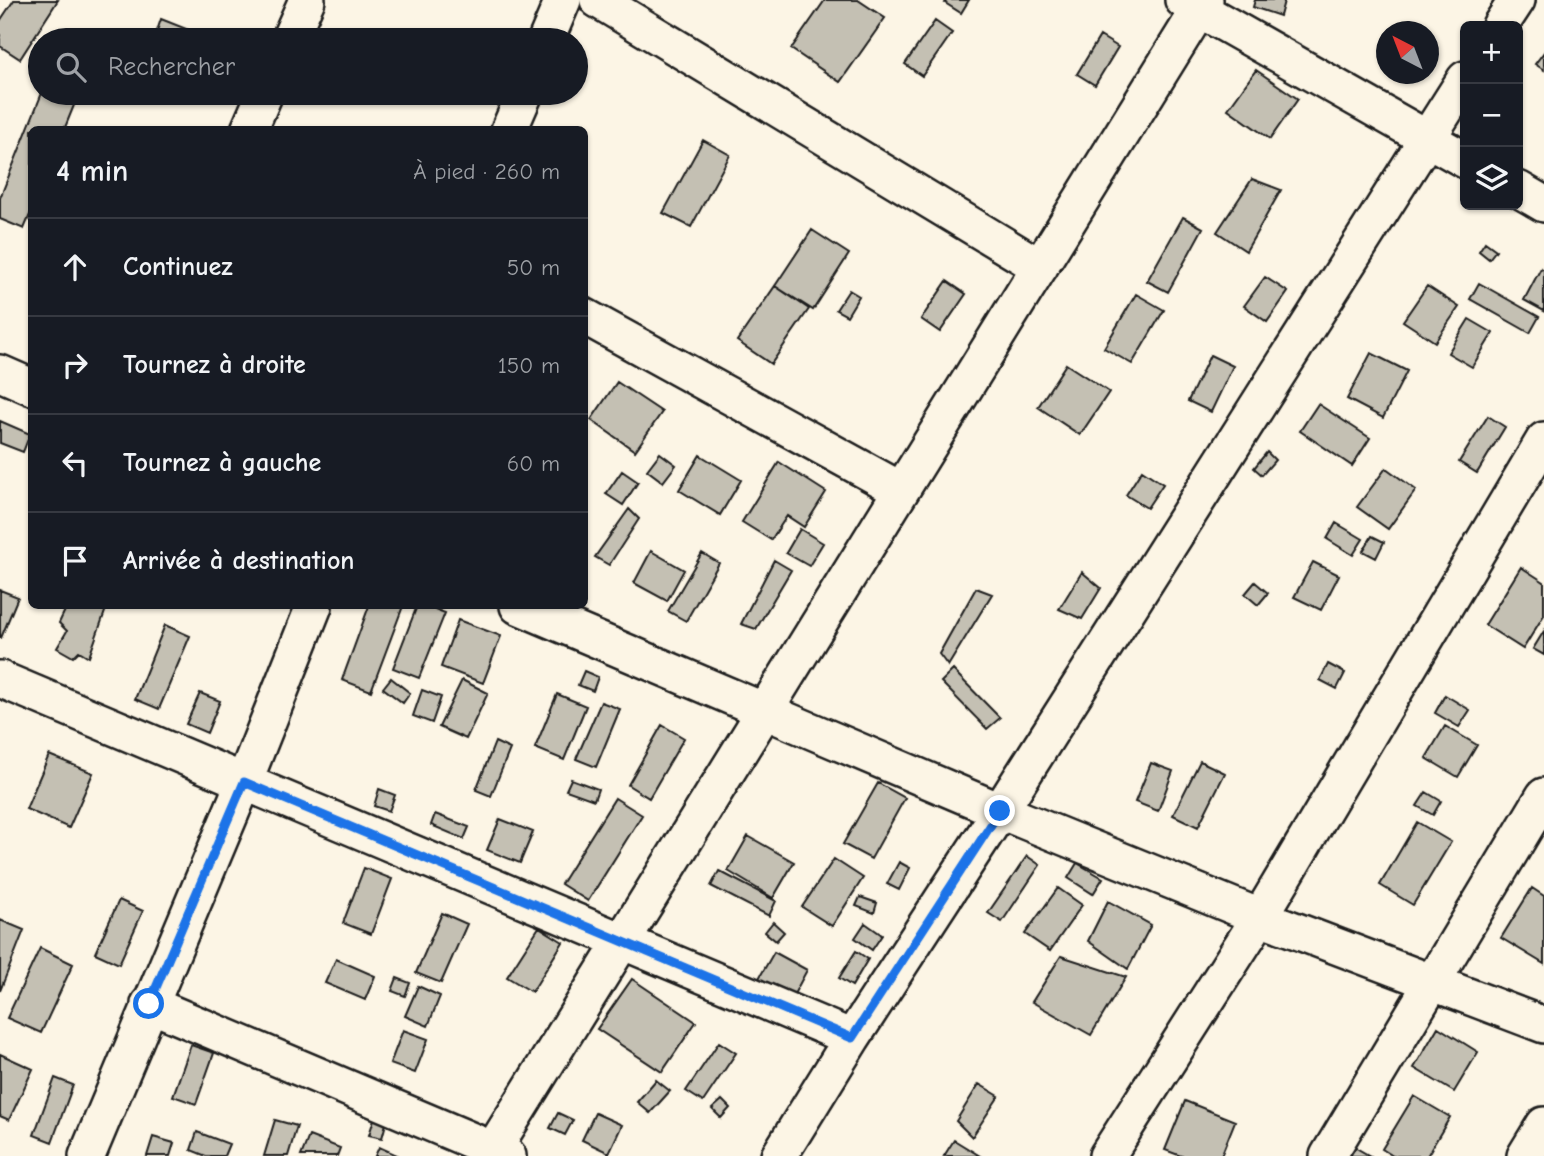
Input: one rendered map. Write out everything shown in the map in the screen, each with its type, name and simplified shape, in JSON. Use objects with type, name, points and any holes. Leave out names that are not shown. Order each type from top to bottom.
[{"type":"street","points":[[294,28],[307,0]]},
{"type":"street","points":[[551,28],[563,0]]},
{"type":"street","points":[[598,0],[1040,267]]},
{"type":"street","points":[[1503,21],[1517,0]]},
{"type":"street","points":[[149,1004],[496,1154],[622,941],[1040,267],[1196,3],[1460,157]]},
{"type":"street","points":[[779,1156],[1462,84]]},
{"type":"street","points":[[251,126],[260,105]]},
{"type":"street","points":[[511,126],[519,105]]},
{"type":"street","points":[[1523,192],[1544,204]]},
{"type":"street","points":[[588,318],[901,490]]},
{"type":"street","points":[[0,373],[28,385]]},
{"type":"street","points":[[1107,1156],[1260,917],[1544,440]]},
{"type":"street","points":[[87,1156],[244,782],[313,609]]},
{"type":"street","points":[[525,609],[1000,811],[1260,917],[1544,1025]]},
{"type":"street","points":[[0,679],[852,1038]]},
{"type":"street","points":[[1328,1156],[1544,796]]},
{"type":"street","points":[[1525,1156],[1544,1125]]},
{"type":"building","points":[[14,0],[58,0],[40,28],[28,28],[28,47],[20,59],[0,46],[0,21]]},
{"type":"building","points":[[825,0],[858,0],[885,18],[840,82],[791,49]]},
{"type":"building","points":[[947,0],[969,0],[961,13],[945,3]]},
{"type":"building","points":[[1255,0],[1284,1],[1280,16],[1253,7]]},
{"type":"building","points":[[161,19],[184,28],[158,28]]},
{"type":"building","points":[[935,21],[952,33],[922,76],[905,64]]},
{"type":"building","points":[[1100,36],[1118,47],[1095,85],[1077,74]]},
{"type":"building","points":[[1544,52],[1544,70],[1535,64]]},
{"type":"building","points":[[1256,70],[1298,99],[1270,139],[1228,109]]},
{"type":"building","points":[[37,105],[74,105],[66,126],[29,126]]},
{"type":"building","points":[[28,128],[28,220],[24,229],[0,219],[0,198]]},
{"type":"building","points":[[703,140],[730,155],[691,227],[663,213]]},
{"type":"building","points":[[1252,179],[1281,190],[1246,251],[1217,232]]},
{"type":"building","points":[[1183,217],[1203,228],[1168,292],[1147,281]]},
{"type":"building","points":[[812,230],[849,254],[813,310],[775,286]]},
{"type":"building","points":[[1485,242],[1496,250],[1489,259],[1479,251]]},
{"type":"building","points":[[1541,268],[1544,270],[1544,311],[1524,300]]},
{"type":"building","points":[[1265,277],[1288,292],[1267,322],[1244,306]]},
{"type":"building","points":[[947,281],[966,294],[940,332],[921,319]]},
{"type":"building","points":[[1479,283],[1539,317],[1530,333],[1470,299]]},
{"type":"building","points":[[775,286],[809,309],[771,364],[737,341]]},
{"type":"building","points":[[1427,286],[1459,307],[1435,342],[1403,321]]},
{"type":"building","points":[[849,290],[859,296],[847,316],[836,310]]},
{"type":"building","points":[[1136,294],[1164,310],[1132,364],[1104,348]]},
{"type":"building","points":[[1469,319],[1493,333],[1472,367],[1448,353]]},
{"type":"building","points":[[1371,353],[1407,371],[1383,418],[1347,399]]},
{"type":"building","points":[[1210,355],[1233,366],[1211,412],[1188,401]]},
{"type":"building","points":[[1066,364],[1109,392],[1080,435],[1038,407]]},
{"type":"building","points":[[617,382],[662,412],[635,451],[591,420]]},
{"type":"building","points":[[1318,404],[1370,438],[1352,466],[1300,431]]},
{"type":"building","points":[[1488,416],[1505,427],[1477,473],[1459,462]]},
{"type":"building","points":[[0,421],[28,433],[23,452],[0,443]]},
{"type":"building","points":[[1267,452],[1275,460],[1262,475],[1254,468]]},
{"type":"building","points":[[660,453],[676,465],[663,482],[647,470]]},
{"type":"building","points":[[700,455],[741,480],[720,515],[679,490]]},
{"type":"building","points":[[779,462],[826,492],[804,527],[787,516],[771,540],[742,522]]},
{"type":"building","points":[[1386,468],[1416,490],[1388,529],[1357,507]]},
{"type":"building","points":[[1142,470],[1163,484],[1147,508],[1126,495]]},
{"type":"building","points":[[622,471],[638,482],[623,505],[606,494]]},
{"type":"building","points":[[629,509],[639,519],[609,565],[595,557]]},
{"type":"building","points":[[1336,523],[1363,539],[1353,555],[1327,539]]},
{"type":"building","points":[[800,529],[823,543],[809,566],[786,553]]},
{"type":"building","points":[[1372,536],[1384,542],[1376,558],[1363,551]]},
{"type":"building","points":[[651,551],[684,570],[667,601],[634,583]]},
{"type":"building","points":[[702,553],[719,563],[686,621],[668,611]]},
{"type":"building","points":[[774,560],[791,570],[756,629],[741,624]]},
{"type":"building","points":[[1313,562],[1339,575],[1321,610],[1294,597]]},
{"type":"building","points":[[1521,567],[1544,582],[1544,615],[1523,649],[1485,625]]},
{"type":"building","points":[[1082,572],[1101,588],[1082,619],[1059,609]]},
{"type":"building","points":[[1255,582],[1268,593],[1258,605],[1245,594]]},
{"type":"building","points":[[976,588],[992,594],[948,666],[939,654]]},
{"type":"building","points":[[0,590],[18,597],[1,638],[0,638]]},
{"type":"building","points":[[66,609],[106,609],[89,657],[79,651],[73,657],[57,648],[67,631],[59,623]]},
{"type":"building","points":[[368,609],[402,609],[371,691],[342,680]]},
{"type":"building","points":[[416,609],[435,609],[445,613],[419,678],[393,668]]},
{"type":"building","points":[[458,620],[501,636],[483,683],[441,667]]},
{"type":"building","points":[[165,625],[190,636],[159,709],[135,699]]},
{"type":"building","points":[[1544,631],[1544,655],[1533,649]]},
{"type":"building","points":[[1328,664],[1345,673],[1337,689],[1320,680]]},
{"type":"building","points":[[953,670],[1000,718],[987,729],[941,682]]},
{"type":"building","points":[[584,671],[598,677],[593,691],[578,685]]},
{"type":"building","points":[[391,678],[410,693],[403,703],[383,688]]},
{"type":"building","points":[[462,680],[488,693],[466,739],[439,727]]},
{"type":"building","points":[[422,690],[441,697],[432,723],[413,716]]},
{"type":"building","points":[[200,693],[220,701],[207,733],[186,724]]},
{"type":"building","points":[[557,694],[586,706],[564,760],[535,748]]},
{"type":"building","points":[[1445,695],[1470,710],[1459,727],[1435,713]]},
{"type":"building","points":[[601,702],[620,709],[596,767],[576,759]]},
{"type":"building","points":[[662,725],[684,738],[649,798],[628,785]]},
{"type":"building","points":[[1445,726],[1477,745],[1458,777],[1426,758]]},
{"type":"building","points":[[495,742],[510,749],[491,796],[476,790]]},
{"type":"building","points":[[49,755],[93,773],[69,828],[26,809]]},
{"type":"building","points":[[1200,761],[1225,773],[1198,827],[1173,815]]},
{"type":"building","points":[[1151,763],[1173,771],[1158,811],[1135,802]]},
{"type":"building","points":[[571,779],[598,789],[594,800],[566,790]]},
{"type":"building","points":[[878,783],[905,798],[871,859],[843,844]]},
{"type":"building","points":[[379,789],[395,795],[389,811],[374,806]]},
{"type":"building","points":[[1426,792],[1441,801],[1433,815],[1417,806]]},
{"type":"building","points":[[615,798],[642,815],[588,901],[561,884]]},
{"type":"building","points":[[435,814],[469,827],[464,839],[431,825]]},
{"type":"building","points":[[500,819],[533,832],[520,863],[487,850]]},
{"type":"building","points":[[1417,822],[1451,842],[1413,905],[1380,885]]},
{"type":"building","points":[[748,836],[794,862],[773,898],[728,871]]},
{"type":"building","points":[[1027,856],[1040,865],[1002,922],[988,913]]},
{"type":"building","points":[[834,859],[863,878],[832,926],[802,907]]},
{"type":"building","points":[[899,862],[910,868],[899,890],[887,884]]},
{"type":"building","points":[[1077,863],[1103,878],[1093,894],[1068,878]]},
{"type":"building","points":[[364,868],[392,879],[371,934],[343,923]]},
{"type":"building","points":[[719,871],[776,901],[769,916],[711,886]]},
{"type":"building","points":[[1058,888],[1082,905],[1050,951],[1025,934]]},
{"type":"building","points":[[1532,888],[1544,896],[1544,964],[1501,938]]},
{"type":"building","points":[[860,897],[877,903],[874,913],[856,906]]},
{"type":"building","points":[[119,900],[143,911],[119,964],[95,953]]},
{"type":"building","points":[[1108,901],[1151,925],[1128,969],[1088,941]]},
{"type":"building","points":[[442,913],[467,924],[441,983],[416,973]]},
{"type":"building","points":[[0,920],[24,930],[0,991]]},
{"type":"building","points":[[773,922],[784,932],[776,941],[765,932]]},
{"type":"building","points":[[865,923],[882,935],[872,950],[855,938]]},
{"type":"building","points":[[539,927],[563,942],[532,992],[507,977]]},
{"type":"building","points":[[40,948],[73,964],[41,1033],[7,1018]]},
{"type":"building","points":[[856,951],[868,959],[852,986],[839,978]]},
{"type":"building","points":[[774,952],[807,970],[792,998],[758,980]]},
{"type":"building","points":[[1061,956],[1126,977],[1091,1035],[1032,1002]]},
{"type":"building","points":[[336,959],[375,976],[365,1000],[325,983]]},
{"type":"building","points":[[397,978],[410,983],[405,996],[392,991]]},
{"type":"building","points":[[632,979],[696,1022],[662,1072],[597,1029]]},
{"type":"building","points":[[418,986],[440,996],[428,1026],[405,1016]]},
{"type":"building","points":[[1438,1027],[1478,1052],[1454,1092],[1414,1068]]},
{"type":"building","points":[[403,1030],[428,1039],[415,1073],[390,1064]]},
{"type":"building","points":[[719,1042],[736,1053],[703,1102],[686,1091]]},
{"type":"building","points":[[191,1045],[214,1053],[196,1104],[173,1096]]},
{"type":"building","points":[[0,1054],[33,1069],[9,1120],[0,1116]]},
{"type":"building","points":[[55,1078],[73,1085],[52,1142],[34,1135]]},
{"type":"building","points":[[656,1080],[670,1091],[650,1113],[637,1102]]},
{"type":"building","points":[[979,1084],[999,1096],[972,1137],[956,1121]]},
{"type":"building","points":[[1414,1096],[1450,1117],[1427,1156],[1393,1156],[1382,1149]]},
{"type":"building","points":[[722,1100],[730,1108],[721,1118],[712,1109]]},
{"type":"building","points":[[1185,1101],[1235,1121],[1221,1156],[1181,1156],[1165,1150]]},
{"type":"building","points":[[558,1113],[573,1120],[565,1135],[550,1128]]},
{"type":"building","points":[[595,1113],[622,1125],[609,1153],[582,1140]]},
{"type":"building","points":[[375,1116],[387,1120],[382,1138],[369,1135]]},
{"type":"building","points":[[275,1120],[297,1126],[288,1156],[264,1156]]},
{"type":"building","points":[[197,1132],[229,1144],[224,1156],[206,1156],[191,1150]]},
{"type":"building","points":[[309,1136],[340,1148],[337,1156],[301,1156]]},
{"type":"building","points":[[153,1137],[174,1143],[170,1156],[147,1156]]},
{"type":"building","points":[[954,1140],[980,1156],[944,1156]]},
{"type":"building","points":[[1344,1141],[1370,1156],[1344,1156]]},
{"type":"building","points":[[379,1147],[399,1156],[375,1156]]},
{"type":"route","points":[[149,1004],[244,782],[852,1038],[1000,811]]}]
